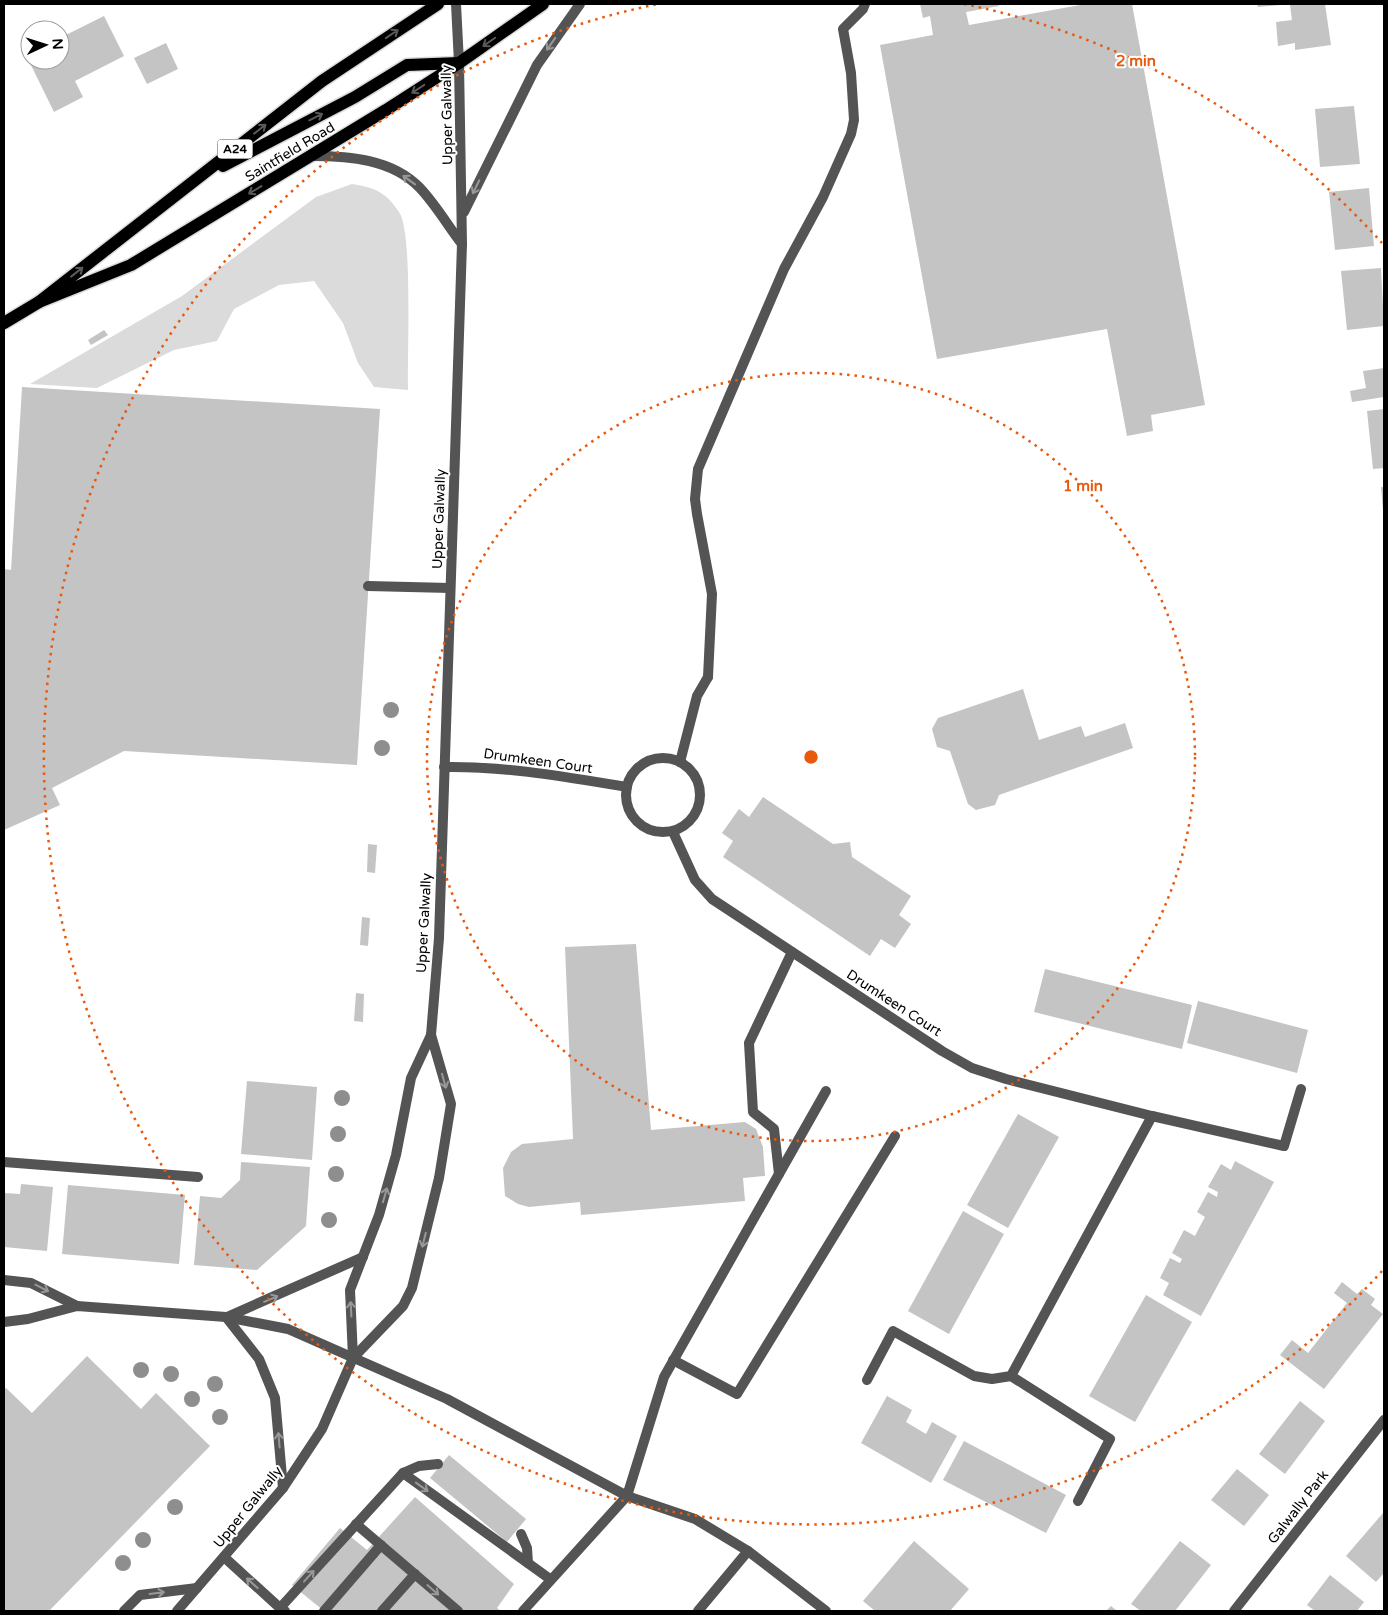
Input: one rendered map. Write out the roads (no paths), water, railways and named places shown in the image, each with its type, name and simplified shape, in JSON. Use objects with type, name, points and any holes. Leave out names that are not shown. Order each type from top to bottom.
[{"type":"main road","name":"Saintfield Road","points":[[4,323],[39,302],[322,81],[438,4]]},
{"type":"main road","name":"Saintfield Road","points":[[39,302],[131,265],[312,156],[459,63],[543,4]]},
{"type":"main road","points":[[195,180],[355,97],[407,64],[459,63]]},
{"type":"street","name":"Upper Galwally","points":[[353,1358],[350,1290],[379,1215],[396,1155],[411,1078],[431,1035],[439,938],[462,244],[459,63],[456,4]]},
{"type":"street","points":[[462,215],[537,64],[580,4]]},
{"type":"street","points":[[680,762],[698,696],[708,677],[712,594],[696,507],[698,469],[780,278],[823,197],[851,134],[854,120],[852,73],[842,29],[863,9],[865,4]]},
{"type":"street","points":[[312,156],[347,156],[370,160],[404,176],[420,188],[462,244]]},
{"type":"street","points":[[368,586],[450,588]]},
{"type":"street","points":[[670,758],[690,768],[696,778],[700,788],[698,810],[692,820],[673,832],[660,833],[648,830],[637,823],[630,812],[626,800],[627,787],[631,777],[647,762],[670,758]]},
{"type":"street","name":"Drumkeen Court","points":[[444,767],[485,766],[523,770],[627,787]]},
{"type":"street","name":"Drumkeen Court","points":[[673,832],[695,880],[712,899],[942,1051],[972,1068],[1006,1079],[1152,1116],[1284,1146],[1301,1088]]},
{"type":"street","points":[[778,1174],[774,1129],[753,1112],[748,1043],[792,952]]},
{"type":"street","name":"Upper Galwally","points":[[177,1611],[283,1488],[322,1429],[353,1358],[403,1306],[412,1288],[439,1178],[451,1104],[431,1035]]},
{"type":"street","points":[[523,1611],[627,1496],[664,1377],[826,1091]]},
{"type":"street","points":[[1011,1376],[1152,1116]]},
{"type":"street","points":[[673,1360],[737,1394],[895,1136]]},
{"type":"street","points":[[4,1162],[198,1177]]},
{"type":"street","points":[[226,1318],[363,1257]]},
{"type":"street","points":[[4,1280],[31,1282],[77,1306]]},
{"type":"street","points":[[4,1322],[77,1306],[226,1318],[288,1329],[447,1399],[627,1496],[695,1519],[748,1551],[826,1611]]},
{"type":"street","points":[[226,1318],[259,1359],[275,1398],[283,1488]]},
{"type":"street","points":[[867,1380],[893,1332],[974,1376],[992,1379],[1011,1376],[1110,1439],[1078,1500]]},
{"type":"street","name":"Galwally Park","points":[[1234,1611],[1384,1420]]},
{"type":"street","points":[[224,1558],[283,1609],[403,1473],[419,1466],[438,1464]]},
{"type":"street","points":[[403,1473],[550,1579]]},
{"type":"street","points":[[356,1524],[415,1574],[451,1609]]},
{"type":"street","points":[[521,1534],[527,1548],[528,1563]]},
{"type":"street","points":[[324,1611],[381,1545]]},
{"type":"street","points":[[698,1611],[748,1551]]},
{"type":"street","points":[[382,1611],[415,1574]]},
{"type":"street","points":[[124,1611],[140,1595],[197,1588]]}]
